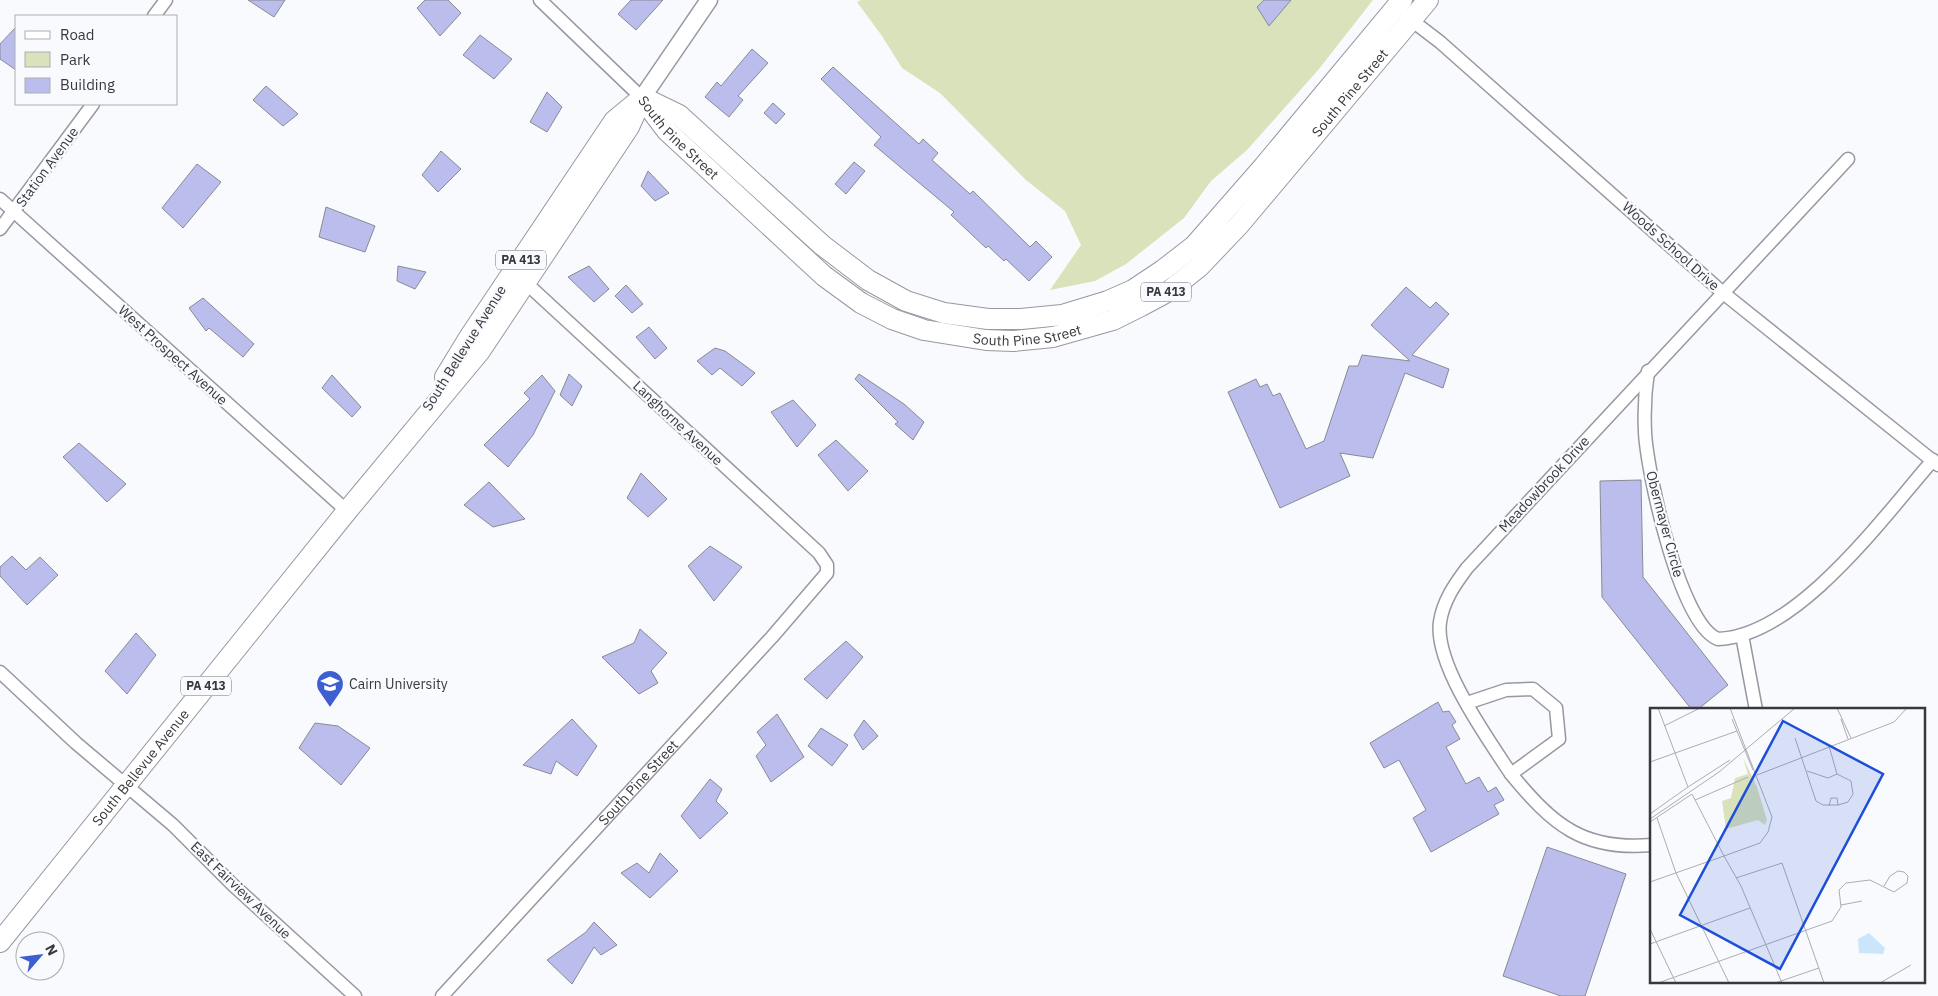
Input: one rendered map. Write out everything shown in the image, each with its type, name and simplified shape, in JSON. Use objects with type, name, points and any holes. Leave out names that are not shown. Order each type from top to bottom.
[{"type":"main road","name":"South Pine Street","points":[[642,98],[667,131],[824,276],[861,303],[892,319],[924,330],[986,340],[1014,341],[1052,337],[1113,320],[1169,291],[1199,267],[1240,225],[1366,77],[1403,10],[1428,0]]},
{"type":"main road","name":"South Bellevue Avenue","points":[[0,942],[347,511],[480,351],[629,127],[642,98]]},
{"type":"main road","name":"South Bellevue Avenue","points":[[412,431],[470,336],[614,122],[642,98]]},
{"type":"street","points":[[155,15],[166,0]]},
{"type":"street","points":[[540,0],[642,98]]},
{"type":"street","name":"South Bellevue Avenue","points":[[642,98],[709,0]]},
{"type":"street","name":"Woods School Drive","points":[[1403,10],[1722,292],[1936,462]]},
{"type":"street","name":"Station Avenue","points":[[0,229],[91,105]]},
{"type":"street","name":"Meadowbrook Drive","points":[[1650,845],[1624,848],[1608,846],[1574,832],[1556,821],[1528,796],[1472,715],[1443,654],[1439,634],[1444,606],[1453,587],[1467,568],[1648,371],[1848,159]]},
{"type":"street","name":"West Prospect Avenue","points":[[0,199],[347,511]]},
{"type":"street","name":"Langhorne Avenue","points":[[526,283],[819,552],[827,565]]},
{"type":"street","name":"Obermayer Circle","points":[[1648,371],[1644,401],[1647,454],[1662,524],[1680,583],[1692,609],[1712,637],[1728,639],[1742,635]]},
{"type":"street","points":[[1756,708],[1742,635],[1793,609],[1810,596],[1936,462]]},
{"type":"street","name":"South Pine Street","points":[[442,996],[822,582],[827,573],[827,565]]},
{"type":"street","name":"East Fairview Avenue","points":[[0,672],[76,742],[173,825],[240,891],[355,996]]},
{"type":"street","points":[[1467,703],[1506,690],[1534,689],[1556,708],[1559,739],[1511,774]]},
{"type":"green space","points":[[861,0],[1373,0],[1319,69],[1247,150],[1211,181],[1184,218],[1126,264],[1095,281],[1050,290],[1081,245],[1065,211],[1026,180],[940,93],[902,68],[882,36],[857,2]]},
{"type":"building","points":[[248,0],[285,0],[274,17]]},
{"type":"building","points":[[425,0],[448,0],[461,13],[440,36],[417,8]]},
{"type":"building","points":[[631,0],[663,0],[636,30],[618,14]]},
{"type":"building","points":[[1264,0],[1291,0],[1269,26],[1257,7]]},
{"type":"building","points":[[15,28],[15,69],[0,59],[0,44]]},
{"type":"building","points":[[480,35],[512,59],[494,79],[463,55]]},
{"type":"building","points":[[752,49],[768,63],[738,96],[743,100],[729,117],[705,97],[717,82],[721,86]]},
{"type":"building","points":[[833,67],[919,144],[923,139],[938,153],[932,160],[970,194],[973,191],[1030,247],[1036,241],[1052,257],[1029,281],[1006,259],[1004,261],[988,246],[986,248],[951,215],[954,212],[874,145],[881,137],[821,79]]},
{"type":"building","points":[[266,86],[298,114],[283,126],[253,100]]},
{"type":"building","points":[[547,92],[562,107],[547,132],[530,122]]},
{"type":"building","points":[[773,103],[785,114],[776,124],[764,113]]},
{"type":"building","points":[[441,151],[461,169],[438,192],[422,175]]},
{"type":"building","points":[[854,162],[865,171],[846,194],[835,184]]},
{"type":"building","points":[[197,164],[221,182],[183,228],[162,208]]},
{"type":"building","points":[[648,171],[669,193],[655,201],[641,186]]},
{"type":"building","points":[[326,207],[375,226],[365,252],[319,237]]},
{"type":"building","points":[[398,266],[426,272],[415,289],[397,281]]},
{"type":"building","points":[[589,266],[609,289],[594,302],[568,277]]},
{"type":"building","points":[[626,285],[643,304],[632,313],[615,296]]},
{"type":"building","points":[[1406,287],[1430,308],[1436,302],[1449,314],[1412,355],[1449,369],[1443,388],[1405,373],[1373,458],[1340,453],[1350,476],[1280,508],[1228,392],[1256,379],[1260,387],[1267,384],[1273,396],[1280,393],[1306,449],[1324,441],[1349,366],[1358,366],[1362,355],[1410,361],[1371,325]]},
{"type":"building","points":[[203,298],[254,344],[243,357],[209,328],[206,331],[189,308]]},
{"type":"building","points":[[649,327],[667,348],[655,359],[636,337]]},
{"type":"building","points":[[715,348],[725,351],[755,373],[742,386],[720,368],[712,375],[697,361]]},
{"type":"building","points":[[569,374],[582,386],[572,406],[560,395]]},
{"type":"building","points":[[859,374],[904,404],[924,422],[913,440],[895,424],[898,422],[855,379]]},
{"type":"building","points":[[332,375],[361,407],[352,417],[322,388]]},
{"type":"building","points":[[542,375],[555,391],[533,435],[508,467],[484,445],[530,399],[524,393]]},
{"type":"building","points":[[793,400],[816,425],[797,447],[771,412]]},
{"type":"building","points":[[836,440],[868,471],[848,491],[818,455]]},
{"type":"building","points":[[79,443],[126,484],[107,502],[63,457]]},
{"type":"building","points":[[641,473],[667,499],[648,517],[627,498]]},
{"type":"building","points":[[1641,480],[1643,577],[1728,685],[1699,708],[1690,708],[1602,597],[1600,481]]},
{"type":"building","points":[[489,482],[525,519],[493,527],[464,505]]},
{"type":"building","points":[[710,546],[742,567],[714,601],[688,566]]},
{"type":"building","points":[[12,556],[26,570],[40,557],[58,575],[27,605],[0,576],[0,567]]},
{"type":"building","points":[[640,629],[667,653],[651,671],[658,683],[639,694],[602,657],[634,643]]},
{"type":"building","points":[[136,633],[156,655],[127,694],[105,671]]},
{"type":"building","points":[[846,641],[863,657],[827,699],[804,679]]},
{"type":"building","points":[[1438,702],[1443,712],[1449,711],[1456,722],[1452,725],[1460,739],[1446,747],[1466,784],[1479,777],[1488,792],[1496,787],[1504,800],[1494,805],[1499,814],[1431,852],[1413,818],[1426,810],[1399,760],[1384,768],[1370,743]]},
{"type":"building","points":[[777,714],[804,757],[771,782],[756,756],[766,745],[757,732]]},
{"type":"building","points":[[572,719],[597,746],[577,776],[556,761],[551,774],[523,765]]},
{"type":"building","points":[[864,720],[878,736],[863,750],[854,735]]},
{"type":"building","points":[[315,723],[338,726],[370,748],[341,785],[299,748]]},
{"type":"building","points":[[821,728],[848,745],[832,766],[808,746]]},
{"type":"building","points":[[710,779],[722,789],[716,801],[728,813],[700,839],[681,816]]},
{"type":"building","points":[[1547,847],[1626,874],[1585,996],[1561,996],[1503,976]]},
{"type":"building","points":[[660,853],[678,871],[650,898],[621,873],[637,863],[649,873]]},
{"type":"building","points":[[594,922],[617,945],[601,955],[594,947],[572,984],[547,960],[586,932]]},
{"type":"place","name":"Cairn University","points":[[330,708]]}]
